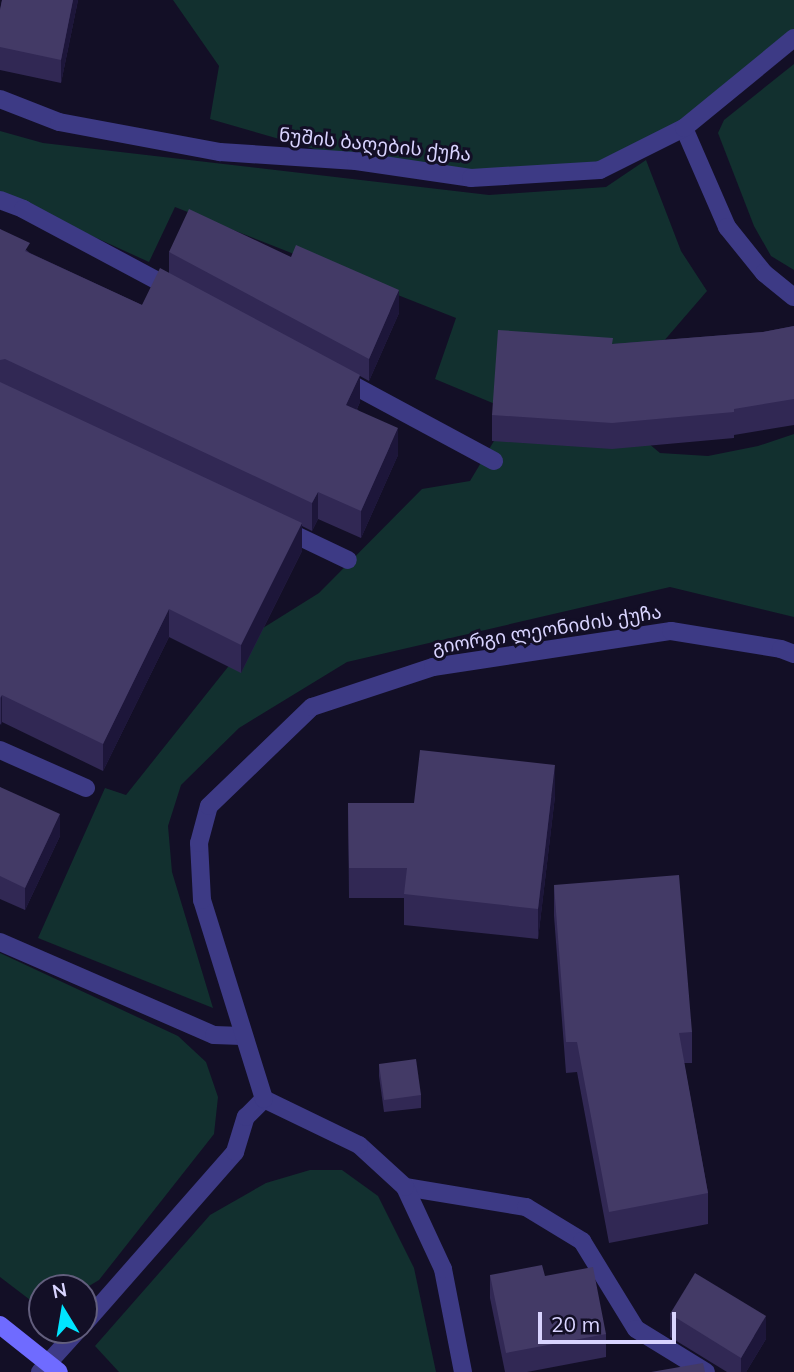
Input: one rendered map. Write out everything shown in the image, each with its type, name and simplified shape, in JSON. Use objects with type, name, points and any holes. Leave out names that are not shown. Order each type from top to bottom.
[{"type":"main road","points":[[0,1325],[49,1369]]},
{"type":"street","name":"ნუშის ბაღების ქუჩა","points":[[0,99],[59,122],[220,152],[356,161],[471,178],[600,170],[684,128],[794,38]]},
{"type":"street","points":[[684,128],[727,227],[764,274],[794,298]]},
{"type":"street","points":[[0,200],[23,209],[192,299]]},
{"type":"street","points":[[325,370],[494,461]]},
{"type":"street","points":[[261,519],[348,559]]},
{"type":"street","name":"გიორგი ლეონიძის ქუჩა","points":[[264,1099],[242,1036],[202,900],[200,843],[209,806],[312,707],[433,667],[671,631],[781,649],[794,654]]},
{"type":"street","points":[[0,750],[86,788]]},
{"type":"street","points":[[0,942],[215,1035],[242,1036]]},
{"type":"street","points":[[98,1308],[235,1152],[246,1117],[264,1099],[359,1146],[405,1186],[443,1269],[463,1372]]},
{"type":"street","points":[[405,1186],[526,1207],[582,1241],[636,1329],[706,1372]]},
{"type":"street","points":[[49,1369],[68,1344]]},
{"type":"green space","points":[[173,0],[794,0],[794,38],[710,108],[600,170],[471,178],[356,161],[210,119],[219,66]]},
{"type":"green space","points":[[794,64],[794,270],[771,256],[754,226],[718,133],[724,120]]},
{"type":"green space","points":[[0,131],[43,143],[489,195],[606,187],[646,160],[681,251],[707,291],[606,408],[660,453],[708,456],[758,446],[794,434],[794,617],[670,587],[347,662],[239,728],[181,785],[168,826],[172,872],[213,1008],[38,938],[105,788],[126,795],[255,633],[319,593],[422,489],[470,481],[512,411],[435,379],[456,318],[175,207],[149,262],[0,194]]},
{"type":"green space","points":[[0,953],[178,1036],[206,1062],[218,1097],[214,1134],[99,1280],[98,1274],[28,1274],[28,1298],[0,1277]]},
{"type":"green space","points":[[310,1170],[342,1170],[378,1196],[414,1268],[436,1372],[119,1372],[95,1346],[210,1215],[266,1183]]},
{"type":"building","points":[[2,0],[73,0],[61,60],[0,47]]},
{"type":"building","points":[[189,209],[291,257],[296,245],[399,290],[369,359],[169,252]]},
{"type":"building","points":[[0,229],[30,243],[25,251],[142,305],[160,268],[360,375],[346,405],[398,428],[361,511],[318,492],[312,503],[5,359],[0,360]]},
{"type":"building","points":[[794,326],[794,399],[734,409],[734,412],[612,423],[492,415],[498,330],[613,338],[612,344],[763,332]]},
{"type":"building","points":[[0,382],[302,523],[241,645],[169,609],[103,744],[2,695],[0,698]]},
{"type":"building","points":[[420,750],[555,765],[538,909],[404,894],[407,868],[349,868],[348,803],[414,803]]},
{"type":"building","points":[[0,787],[60,814],[25,888],[0,876]]},
{"type":"building","points":[[679,875],[692,1032],[679,1033],[708,1193],[609,1212],[577,1042],[566,1042],[554,885]]},
{"type":"building","points":[[416,1059],[421,1095],[384,1100],[379,1064]]},
{"type":"building","points":[[542,1265],[545,1276],[593,1267],[606,1334],[506,1353],[490,1275]]},
{"type":"building","points":[[695,1273],[766,1316],[741,1358],[670,1314]]},
{"type":"building","points":[[703,1363],[705,1372],[651,1372]]}]
